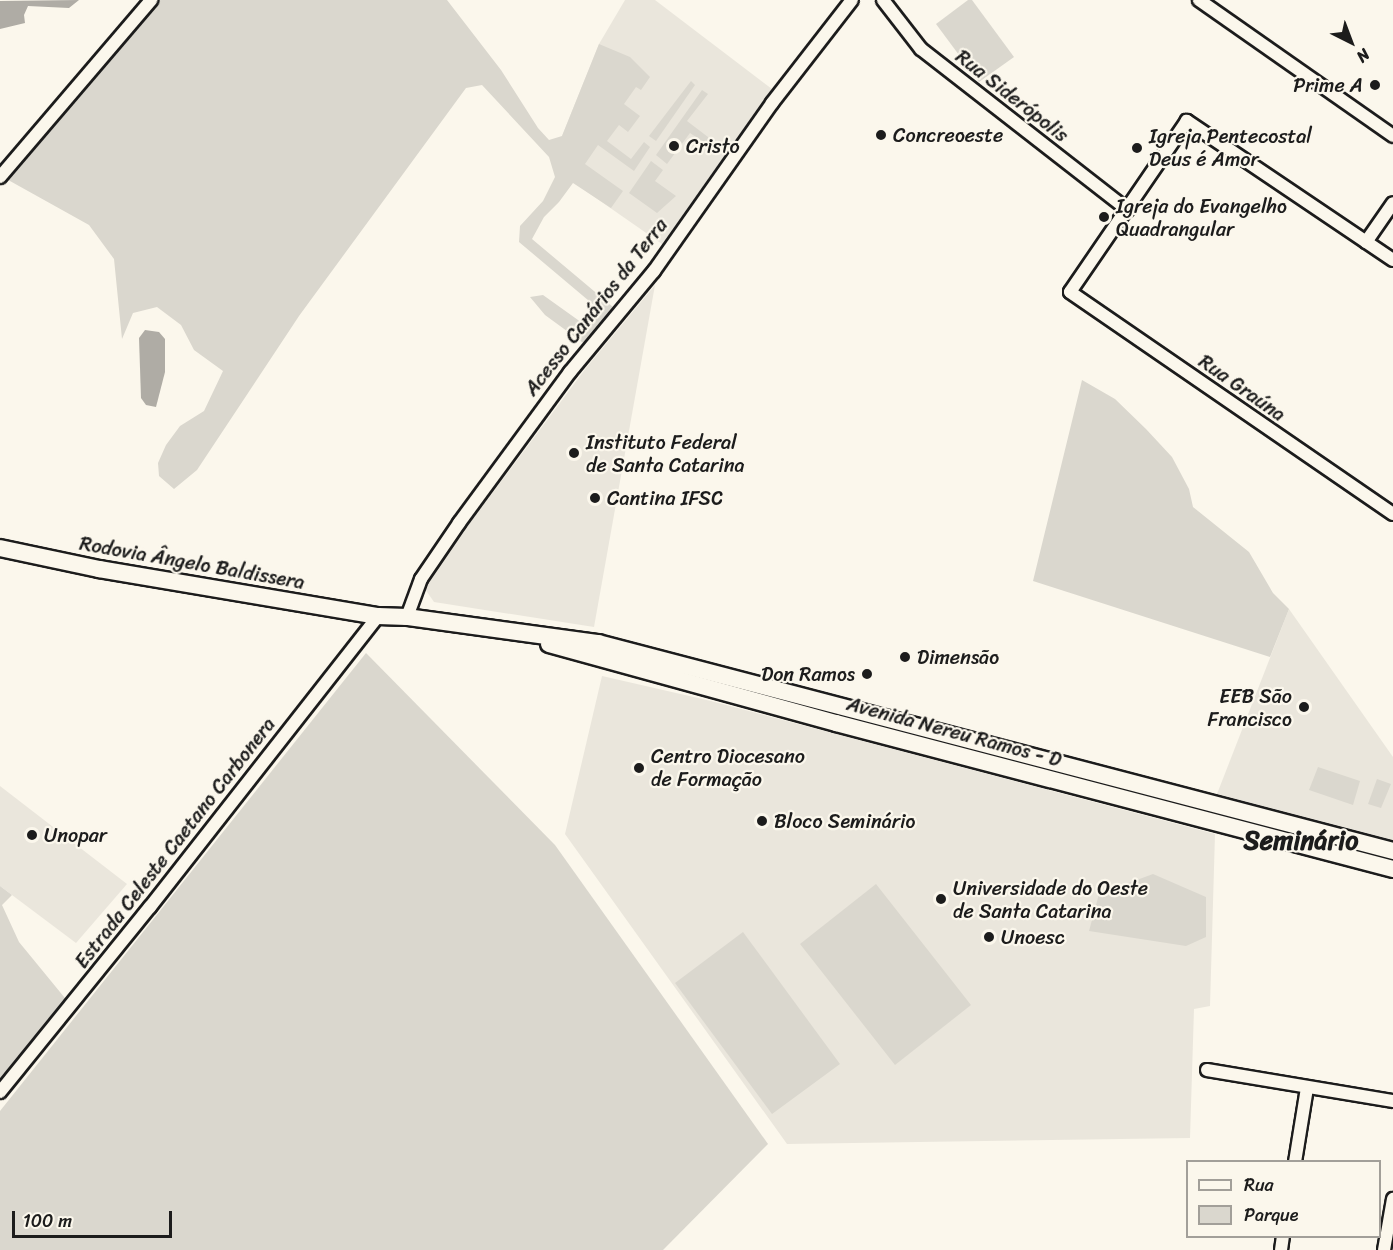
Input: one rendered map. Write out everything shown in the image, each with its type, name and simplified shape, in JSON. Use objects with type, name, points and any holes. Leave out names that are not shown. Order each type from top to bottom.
[{"type":"street","points":[[0,177],[151,0]]},
{"type":"street","name":"Acesso Canários da Terra","points":[[407,618],[421,579],[459,523],[570,372],[654,271],[760,118],[852,0]]},
{"type":"street","name":"Rua Siderópolis","points":[[883,0],[921,49],[1128,210]]},
{"type":"street","points":[[1199,0],[1393,136]]},
{"type":"street","points":[[1128,210],[1186,121],[1393,260]]},
{"type":"street","points":[[1366,242],[1393,203]]},
{"type":"street","name":"Rua Graúna","points":[[1128,210],[1070,292],[1393,514]]},
{"type":"street","name":"Rodovia Ângelo Baldissera","points":[[0,548],[99,569],[378,616]]},
{"type":"street","name":"Avenida Nereu Ramos - D","points":[[378,616],[506,630],[594,658],[1393,851]]},
{"type":"street","name":"Estrada Celeste Caetano Carbonera","points":[[0,1092],[143,916],[378,616]]},
{"type":"street","name":"Avenida Nereu Ramos - D","points":[[1018,762],[1393,869]]},
{"type":"street","points":[[1207,1070],[1393,1101]]},
{"type":"street","points":[[1295,1160],[1307,1088]]},
{"type":"street","points":[[1384,1250],[1384,1225],[1393,1199]]},
{"type":"shaded area","points":[[79,0],[69,8],[28,6],[24,15],[25,23],[0,29],[0,1]]},
{"type":"shaded area","points":[[625,0],[655,0],[772,89],[662,244],[573,182],[562,136],[599,44]]},
{"type":"shaded area","name":"Instituto Federal de Santa Catarina","points":[[655,285],[594,627],[434,602],[425,589],[428,582],[586,368]]},
{"type":"shaded area","points":[[145,330],[159,332],[165,339],[165,372],[156,407],[146,405],[141,398],[139,338]]},
{"type":"shaded area","name":"EEB São Francisco","points":[[1289,609],[1393,757],[1393,841],[1217,794]]},
{"type":"shaded area","name":"Universidade do Oeste de Santa Catarina","points":[[602,676],[711,701],[1215,834],[1210,1006],[1194,1009],[1190,1138],[787,1144],[565,834]]},
{"type":"shaded area","name":"Unopar","points":[[0,786],[127,884],[76,943],[0,886]]},
{"type":"green space","points":[[151,0],[447,0],[501,70],[538,128],[549,140],[562,136],[599,44],[630,57],[650,77],[641,90],[636,87],[624,104],[640,116],[628,132],[619,125],[607,141],[631,159],[644,142],[650,147],[634,171],[598,145],[585,164],[623,191],[611,208],[573,183],[544,217],[532,239],[613,307],[586,345],[545,315],[530,297],[543,295],[585,325],[595,306],[519,242],[520,226],[543,201],[555,177],[549,157],[482,85],[466,88],[299,316],[197,470],[174,489],[159,476],[158,463],[166,445],[180,426],[204,411],[223,371],[194,350],[181,325],[157,307],[133,313],[122,339],[114,259],[89,225],[1,176]]},
{"type":"green space","points":[[968,0],[972,0],[1014,57],[979,82],[936,24]]},
{"type":"green space","points":[[691,81],[695,85],[656,141],[649,136]]},
{"type":"green space","points":[[702,90],[708,94],[687,121],[708,137],[711,147],[690,133],[667,164],[656,155]]},
{"type":"green space","points":[[651,161],[663,170],[655,181],[676,196],[657,213],[629,193]]},
{"type":"green space","points":[[1082,380],[1115,399],[1172,457],[1189,489],[1193,507],[1249,552],[1273,593],[1289,609],[1270,657],[1033,581]]},
{"type":"green space","points":[[366,653],[555,845],[768,1144],[663,1250],[0,1250],[0,1111]]},
{"type":"green space","points":[[1318,767],[1360,781],[1353,805],[1309,790]]},
{"type":"green space","points":[[1377,779],[1391,784],[1381,808],[1368,804]]},
{"type":"green space","points":[[1153,874],[1206,897],[1206,937],[1186,946],[1089,931],[1099,894]]},
{"type":"green space","points":[[876,884],[971,1005],[895,1065],[800,944]]},
{"type":"green space","points":[[0,886],[12,895],[2,905],[19,942],[69,1003],[0,1085]]},
{"type":"green space","points":[[743,932],[840,1064],[772,1114],[675,983]]},
{"type":"place","name":"Prime A","points":[[1375,85]]},
{"type":"place","name":"Concreoeste","points":[[881,135]]},
{"type":"place","name":"Cristo","points":[[674,146]]},
{"type":"place","name":"Igreja Pentecostal Deus é Amor","points":[[1137,148]]},
{"type":"place","name":"Igreja do Evangelho Quadrangular","points":[[1104,217]]},
{"type":"place","name":"Instituto Federal de Santa Catarina","points":[[574,453]]},
{"type":"place","name":"Cantina IFSC","points":[[595,498]]},
{"type":"place","name":"Dimensão","points":[[905,657]]},
{"type":"place","name":"Don Ramos","points":[[867,674]]},
{"type":"place","name":"EEB São Francisco","points":[[1304,707]]},
{"type":"place","name":"Centro Diocesano de Formação","points":[[639,768]]},
{"type":"place","name":"Bloco Seminário","points":[[762,821]]},
{"type":"place","name":"Unopar","points":[[32,835]]},
{"type":"place","name":"Universidade do Oeste de Santa Catarina","points":[[941,899]]},
{"type":"place","name":"Unoesc","points":[[989,937]]},
{"type":"district","name":"Seminário","points":[[1301,841]]}]
